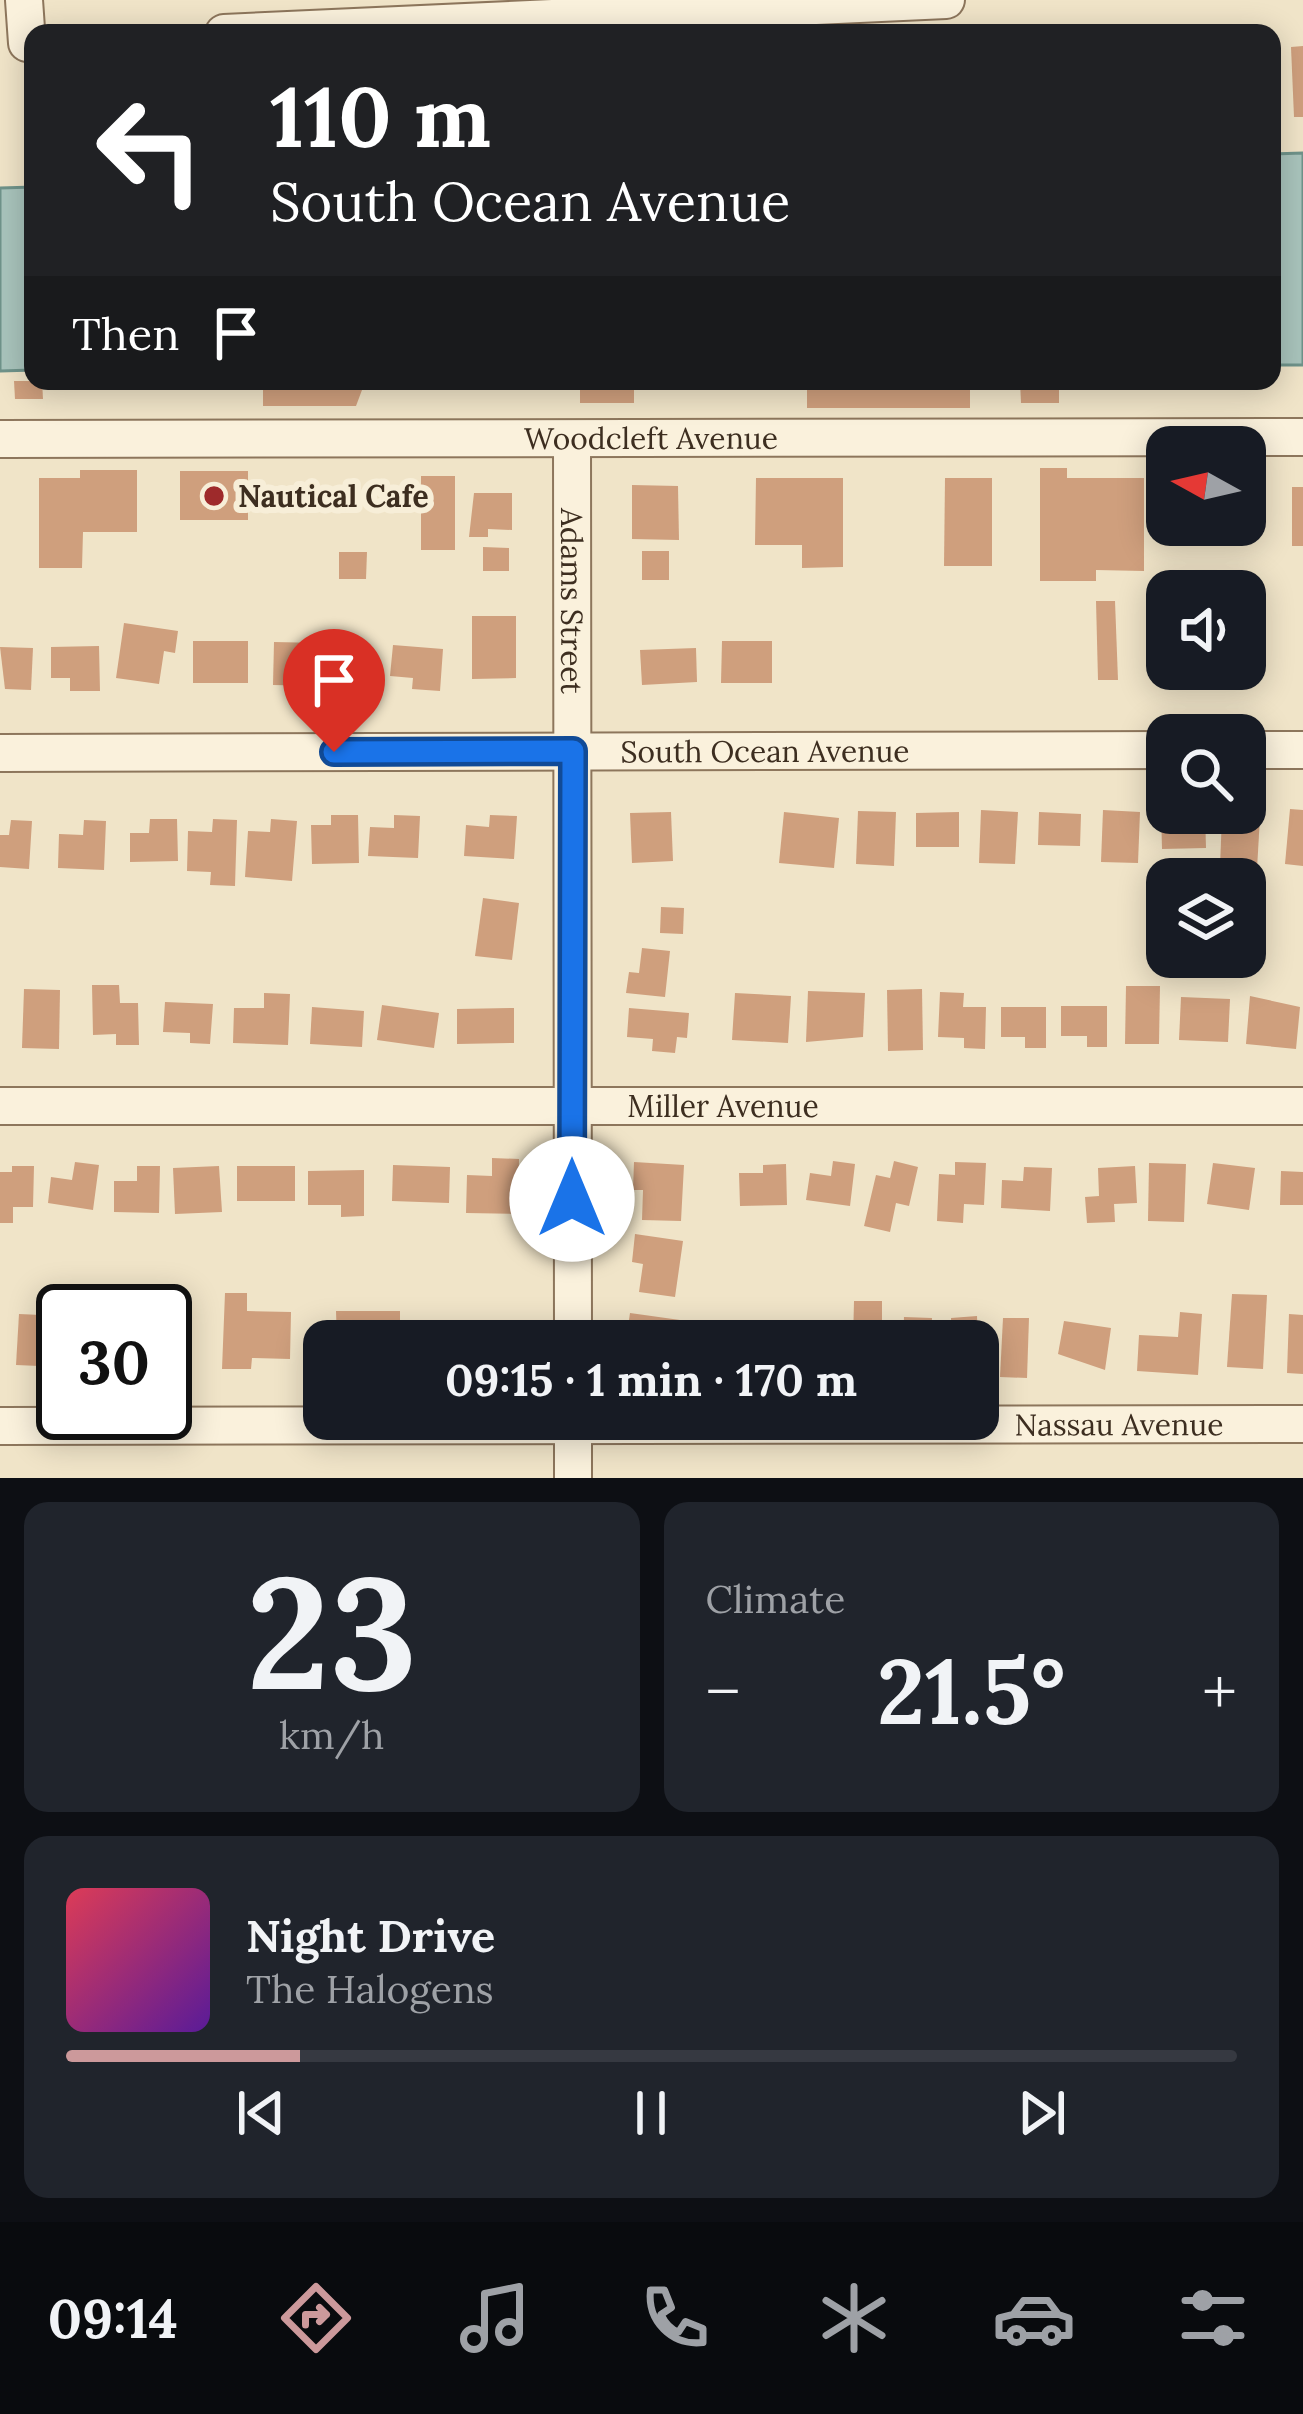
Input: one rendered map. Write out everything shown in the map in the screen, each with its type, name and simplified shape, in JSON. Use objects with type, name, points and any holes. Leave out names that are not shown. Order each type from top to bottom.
[{"type":"street","points":[[20,43],[24,0]]},
{"type":"street","points":[[337,24],[497,11],[946,0]]},
{"type":"street","name":"Woodcleft Avenue","points":[[0,439],[1303,437]]},
{"type":"street","name":"Adams Street","points":[[572,439],[572,1320]]},
{"type":"street","name":"South Ocean Avenue","points":[[0,753],[1146,750]]},
{"type":"street","points":[[1266,750],[1303,750]]},
{"type":"street","name":"Miller Avenue","points":[[0,1106],[1303,1106]]},
{"type":"street","name":"Nassau Avenue","points":[[999,1423],[1303,1424]]},
{"type":"street","name":"Nassau Avenue","points":[[0,1426],[303,1424]]},
{"type":"street","points":[[573,1440],[573,1478]]},
{"type":"water","points":[[1303,153],[1303,365],[1281,365],[1281,154]]},
{"type":"water","points":[[24,187],[24,370],[0,371],[0,188]]},
{"type":"building","points":[[1303,46],[1303,117],[1294,117],[1291,47]]},
{"type":"building","points":[[14,381],[24,381],[24,390],[42,390],[43,399],[15,399]]},
{"type":"building","points":[[263,390],[362,390],[356,406],[263,406]]},
{"type":"building","points":[[580,390],[634,390],[634,403],[580,403]]},
{"type":"building","points":[[807,390],[970,390],[970,408],[807,408]]},
{"type":"building","points":[[1020,390],[1059,390],[1059,403],[1021,403]]},
{"type":"building","points":[[1040,468],[1067,468],[1067,478],[1144,478],[1144,571],[1096,570],[1096,581],[1040,581]]},
{"type":"building","points":[[80,470],[137,470],[137,532],[83,532],[82,568],[39,568],[39,478],[80,478]]},
{"type":"building","name":"Nautical Cafe","points":[[180,471],[248,471],[248,520],[180,520]]},
{"type":"building","points":[[421,476],[455,476],[455,550],[421,550]]},
{"type":"building","points":[[756,478],[843,478],[843,567],[802,568],[802,545],[755,545]]},
{"type":"building","points":[[945,478],[992,478],[992,566],[944,566]]},
{"type":"building","points":[[632,485],[678,486],[679,540],[632,539]]},
{"type":"building","points":[[1292,487],[1303,487],[1303,546],[1292,546]]},
{"type":"building","points":[[474,493],[512,493],[512,530],[488,529],[488,537],[469,537]]},
{"type":"building","points":[[483,547],[509,548],[509,571],[483,571]]},
{"type":"building","points":[[642,551],[669,551],[669,580],[642,580]]},
{"type":"building","points":[[339,552],[367,552],[366,579],[339,579]]},
{"type":"building","points":[[1096,601],[1115,601],[1118,680],[1098,680]]},
{"type":"building","points":[[472,616],[516,616],[516,678],[472,679]]},
{"type":"building","points":[[124,623],[178,631],[175,653],[164,651],[159,684],[116,678]]},
{"type":"building","points":[[193,641],[248,641],[248,683],[193,683]]},
{"type":"building","points":[[722,641],[772,641],[772,683],[721,683]]},
{"type":"building","points":[[274,642],[321,643],[320,686],[273,685]]},
{"type":"building","points":[[393,645],[443,649],[440,691],[412,689],[413,678],[390,676]]},
{"type":"building","points":[[99,646],[100,691],[70,691],[70,678],[51,678],[51,647]]},
{"type":"building","points":[[0,647],[33,648],[31,690],[5,689]]},
{"type":"building","points":[[696,648],[697,682],[642,685],[640,650]]},
{"type":"building","points":[[328,651],[375,656],[371,697],[346,694],[347,682],[325,680]]},
{"type":"building","points":[[1290,809],[1303,810],[1303,866],[1285,864]]},
{"type":"building","points":[[981,810],[1018,812],[1015,864],[979,863]]},
{"type":"building","points":[[1103,810],[1140,812],[1138,863],[1101,862]]},
{"type":"building","points":[[858,811],[896,812],[894,866],[856,864]]},
{"type":"building","points":[[671,812],[673,861],[632,863],[630,813]]},
{"type":"building","points":[[784,812],[839,818],[834,868],[779,863]]},
{"type":"building","points":[[959,812],[959,847],[916,847],[916,813]]},
{"type":"building","points":[[1039,812],[1081,814],[1080,846],[1038,845]]},
{"type":"building","points":[[331,815],[358,815],[359,863],[312,864],[311,825],[331,825]]},
{"type":"building","points":[[394,815],[420,816],[418,858],[368,856],[370,827],[394,828]]},
{"type":"building","points":[[490,815],[517,816],[514,859],[464,856],[466,825],[489,827]]},
{"type":"building","points":[[150,819],[177,819],[178,861],[130,862],[130,833],[149,833]]},
{"type":"building","points":[[213,819],[237,820],[235,886],[210,885],[211,872],[187,871],[188,831],[212,832]]},
{"type":"building","points":[[271,819],[297,821],[292,881],[245,877],[248,831],[270,832]]},
{"type":"building","points":[[11,820],[32,821],[29,869],[0,867],[0,835],[9,835]]},
{"type":"building","points":[[84,820],[106,821],[104,870],[58,868],[59,834],[83,835]]},
{"type":"building","points":[[1162,834],[1206,834],[1206,848],[1162,849]]},
{"type":"building","points":[[1221,834],[1259,834],[1258,858],[1220,858]]},
{"type":"building","points":[[483,898],[519,903],[512,960],[475,956]]},
{"type":"building","points":[[661,907],[684,908],[683,934],[660,933]]},
{"type":"building","points":[[642,948],[670,951],[665,997],[626,993],[629,972],[639,973]]},
{"type":"building","points":[[92,985],[119,985],[120,1003],[138,1003],[139,1045],[116,1045],[116,1034],[93,1035]]},
{"type":"building","points":[[1126,986],[1160,986],[1159,1044],[1125,1044]]},
{"type":"building","points":[[24,989],[60,990],[59,1049],[22,1048]]},
{"type":"building","points":[[922,989],[923,1050],[888,1051],[887,990]]},
{"type":"building","points":[[808,991],[865,993],[863,1037],[806,1042]]},
{"type":"building","points":[[940,992],[964,993],[963,1007],[986,1007],[985,1049],[964,1048],[964,1038],[938,1037]]},
{"type":"building","points":[[264,993],[290,994],[288,1045],[233,1043],[234,1008],[264,1008]]},
{"type":"building","points":[[735,993],[791,996],[788,1043],[732,1040]]},
{"type":"building","points":[[1250,996],[1300,1007],[1296,1049],[1246,1044]]},
{"type":"building","points":[[1181,997],[1230,999],[1228,1042],[1179,1040]]},
{"type":"building","points":[[165,1002],[213,1004],[210,1044],[190,1043],[190,1033],[163,1032]]},
{"type":"building","points":[[382,1005],[439,1013],[434,1048],[377,1040]]},
{"type":"building","points":[[1061,1006],[1107,1006],[1107,1047],[1087,1047],[1087,1036],[1061,1036]]},
{"type":"building","points":[[312,1007],[364,1011],[362,1047],[310,1044]]},
{"type":"building","points":[[1001,1007],[1046,1007],[1046,1048],[1025,1048],[1025,1037],[1001,1037]]},
{"type":"building","points":[[514,1008],[514,1043],[457,1044],[457,1009]]},
{"type":"building","points":[[629,1008],[689,1013],[687,1038],[677,1037],[675,1053],[652,1051],[653,1039],[627,1037]]},
{"type":"building","points":[[492,1158],[519,1159],[518,1214],[466,1213],[467,1175],[492,1176]]},
{"type":"building","points":[[833,1161],[855,1164],[850,1206],[806,1200],[810,1173],[831,1176]]},
{"type":"building","points":[[894,1161],[918,1167],[909,1206],[896,1203],[890,1232],[864,1226],[876,1175],[890,1178]]},
{"type":"building","points":[[75,1162],[99,1165],[93,1210],[48,1203],[51,1177],[72,1180]]},
{"type":"building","points":[[634,1162],[684,1165],[681,1221],[642,1220],[643,1190],[633,1190]]},
{"type":"building","points":[[955,1162],[986,1163],[984,1205],[964,1204],[963,1223],[937,1221],[939,1174],[955,1175]]},
{"type":"building","points":[[1149,1163],[1186,1164],[1184,1222],[1148,1221]]},
{"type":"building","points":[[1213,1163],[1255,1168],[1249,1210],[1207,1204]]},
{"type":"building","points":[[786,1164],[787,1205],[740,1206],[739,1173],[763,1173],[763,1165]]},
{"type":"building","points":[[393,1165],[450,1167],[449,1203],[392,1201]]},
{"type":"building","points":[[12,1166],[34,1166],[33,1207],[13,1207],[13,1223],[0,1223],[0,1172],[12,1172]]},
{"type":"building","points":[[137,1166],[160,1166],[159,1213],[114,1212],[114,1181],[137,1181]]},
{"type":"building","points":[[219,1166],[222,1212],[175,1214],[173,1168]]},
{"type":"building","points":[[237,1166],[295,1166],[295,1201],[237,1201]]},
{"type":"building","points":[[1135,1166],[1137,1203],[1114,1204],[1115,1222],[1087,1223],[1085,1197],[1099,1196],[1098,1168]]},
{"type":"building","points":[[1024,1167],[1052,1168],[1050,1211],[1001,1208],[1002,1180],[1023,1181]]},
{"type":"building","points":[[364,1170],[364,1216],[341,1217],[341,1205],[308,1205],[308,1171]]},
{"type":"building","points":[[1281,1171],[1303,1172],[1303,1205],[1280,1205]]},
{"type":"building","points":[[635,1234],[683,1241],[675,1297],[639,1292],[643,1264],[632,1262]]},
{"type":"building","points":[[225,1293],[247,1293],[247,1311],[291,1312],[290,1359],[252,1358],[251,1369],[222,1369]]},
{"type":"building","points":[[1232,1294],[1267,1295],[1263,1369],[1227,1367]]},
{"type":"building","points":[[854,1301],[882,1301],[882,1320],[854,1320]]},
{"type":"building","points":[[336,1311],[400,1311],[400,1320],[336,1320]]},
{"type":"building","points":[[1180,1312],[1202,1314],[1198,1375],[1137,1371],[1139,1335],[1178,1337]]},
{"type":"building","points":[[630,1313],[680,1320],[629,1320]]},
{"type":"building","points":[[19,1314],[36,1315],[36,1366],[16,1365]]},
{"type":"building","points":[[1289,1314],[1303,1315],[1303,1374],[1287,1373]]},
{"type":"building","points":[[1003,1318],[1029,1318],[1027,1378],[1000,1377]]},
{"type":"building","points":[[1064,1321],[1111,1328],[1105,1370],[1058,1354]]},
{"type":"place","name":"Nautical Cafe","points":[[214,496]]},
{"type":"route","points":[[334,752],[573,751],[572,1199]]}]
